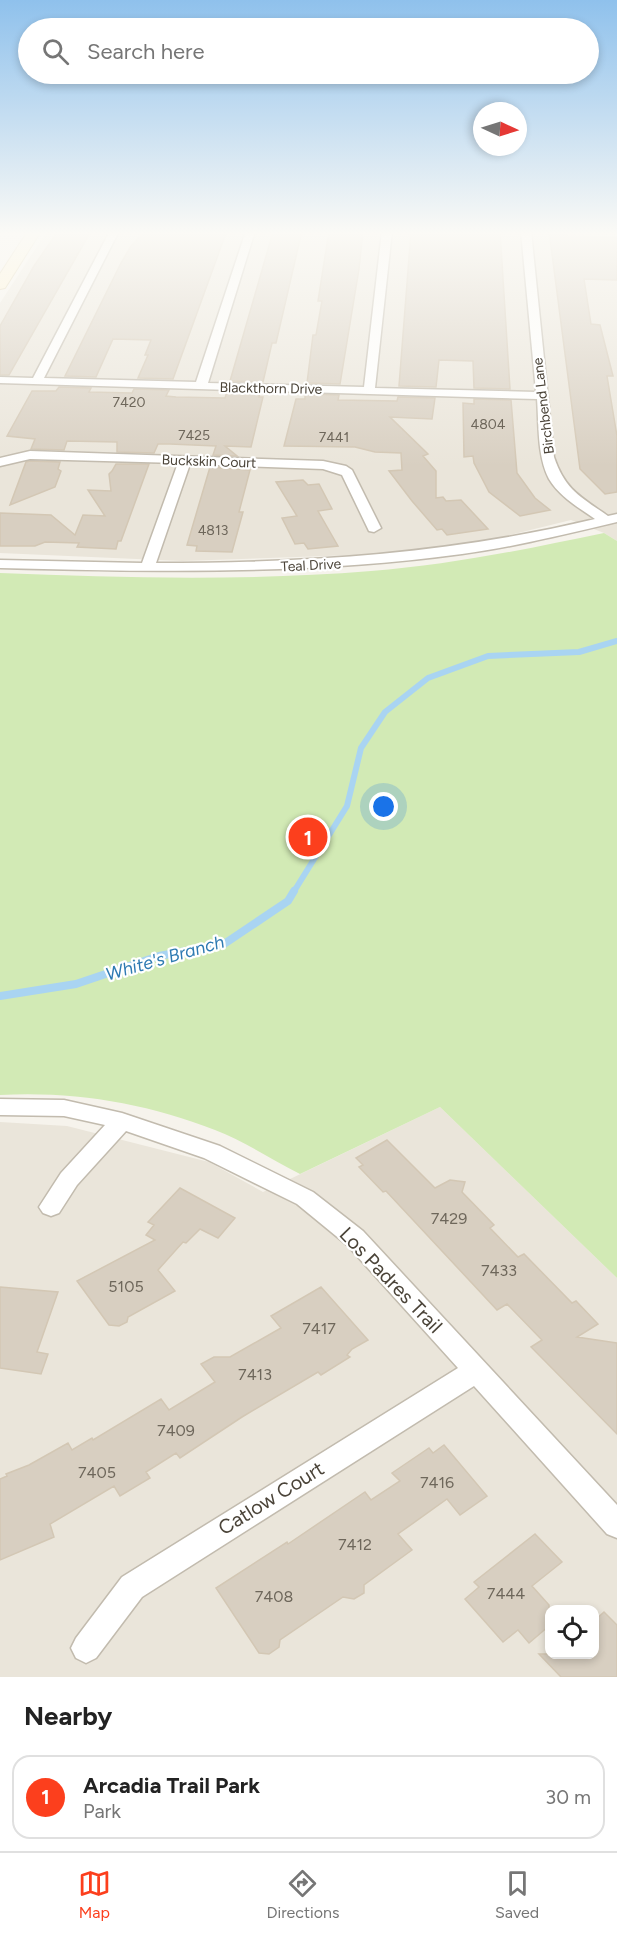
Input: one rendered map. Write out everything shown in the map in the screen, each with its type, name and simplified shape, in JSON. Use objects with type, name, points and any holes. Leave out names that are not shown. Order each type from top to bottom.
[{"type":"street","points":[[37,381],[75,309]]},
{"type":"street","points":[[201,386],[226,309]]},
{"type":"street","points":[[369,390],[378,309]]},
{"type":"street","name":"Birchbend Lane","points":[[532,309],[548,457],[555,478],[569,494],[611,519]]},
{"type":"street","name":"Blackthorn Drive","points":[[0,380],[543,396]]},
{"type":"street","name":"Buckskin Court","points":[[4,460],[30,455],[55,455],[323,465],[342,469],[348,473],[374,528]]},
{"type":"street","points":[[147,568],[185,460]]},
{"type":"street","name":"Teal Drive","points":[[0,564],[147,568],[299,567],[364,563],[522,540],[611,519]]},
{"type":"street","name":"Los Padres Trail","points":[[0,1107],[64,1108],[122,1121],[212,1152],[305,1198],[355,1238],[617,1524]]},
{"type":"street","points":[[51,1208],[69,1179],[122,1121]]},
{"type":"street","name":"Catlow Court","points":[[86,1648],[132,1587],[477,1370]]},
{"type":"shaded area","points":[[0,309],[617,309],[617,541],[604,533],[571,520],[498,538],[383,554],[182,561],[0,553]]},
{"type":"shaded area","points":[[440,1107],[617,1278],[617,1677],[0,1677],[0,1122],[67,1126],[209,1162],[263,1192]]},
{"type":"green space","points":[[604,533],[617,541],[617,1278],[440,1107],[300,1174],[226,1134],[163,1113],[82,1097],[0,1095],[0,573],[186,578],[325,574],[459,561]]},
{"type":"building","points":[[9,309],[46,309],[9,375],[0,375],[0,326]]},
{"type":"building","points":[[98,309],[198,309],[173,379],[138,378],[148,355],[145,355],[151,340],[113,339],[96,377],[65,376]]},
{"type":"building","points":[[251,309],[284,309],[276,343],[272,343],[263,382],[230,381]]},
{"type":"building","points":[[321,309],[352,309],[340,384],[307,383],[313,335],[316,335]]},
{"type":"building","points":[[405,309],[505,309],[510,389],[474,388],[473,361],[439,360],[436,387],[399,386]]},
{"type":"building","points":[[559,309],[589,309],[591,324],[600,325],[613,376],[607,376],[617,436],[617,492],[605,494],[580,469]]},
{"type":"building","points":[[59,387],[91,388],[89,392],[132,393],[134,389],[169,390],[166,396],[176,397],[225,398],[227,392],[260,393],[259,397],[263,397],[251,447],[225,446],[237,456],[213,455],[216,446],[170,444],[158,444],[154,453],[117,452],[117,442],[67,441],[64,450],[31,449],[35,439],[7,436],[32,391],[56,391]]},
{"type":"building","points":[[305,394],[339,395],[338,400],[397,401],[398,397],[435,398],[432,419],[390,417],[428,454],[423,456],[436,471],[436,498],[443,497],[446,501],[461,500],[488,529],[447,535],[442,529],[437,530],[389,471],[402,470],[401,453],[375,452],[355,447],[284,446],[296,399],[305,399]]},
{"type":"building","points":[[474,399],[511,400],[517,473],[535,498],[550,510],[520,516],[489,492],[474,463],[473,456],[464,457],[463,403],[474,404]]},
{"type":"building","points":[[26,462],[60,462],[58,469],[61,471],[55,487],[10,505]]},
{"type":"building","points":[[116,464],[149,464],[116,549],[77,547],[79,543],[45,542],[35,546],[0,546],[0,513],[51,515],[75,535],[83,515],[105,516],[88,490],[111,491],[109,474]]},
{"type":"building","points":[[210,467],[250,470],[239,512],[243,512],[232,552],[196,551],[197,546],[187,545]]},
{"type":"building","points":[[303,480],[308,485],[319,484],[332,509],[318,511],[338,546],[308,549],[304,543],[295,544],[282,518],[297,516],[276,482]]},
{"type":"building","points":[[387,1140],[435,1188],[450,1180],[465,1182],[462,1192],[494,1225],[490,1228],[518,1257],[524,1254],[572,1303],[576,1301],[598,1324],[577,1337],[617,1343],[617,1434],[531,1347],[542,1340],[507,1304],[497,1310],[386,1191],[383,1192],[359,1167],[363,1165],[356,1158]]},
{"type":"building","points":[[180,1188],[235,1218],[218,1238],[200,1229],[186,1243],[183,1242],[158,1270],[175,1291],[128,1317],[127,1322],[119,1326],[109,1325],[77,1281],[155,1240],[146,1235],[154,1225],[148,1222]]},
{"type":"building","points":[[0,1287],[58,1292],[37,1352],[48,1354],[41,1374],[0,1368]]},
{"type":"building","points":[[321,1287],[368,1340],[352,1349],[347,1355],[350,1357],[321,1375],[318,1372],[242,1417],[180,1458],[176,1453],[146,1472],[150,1478],[120,1496],[114,1486],[50,1524],[54,1537],[0,1560],[0,1479],[68,1443],[72,1450],[92,1438],[93,1440],[161,1399],[169,1410],[215,1382],[201,1364],[214,1357],[230,1357],[281,1328],[271,1316]]},
{"type":"building","points":[[444,1445],[487,1496],[460,1515],[447,1499],[398,1534],[412,1550],[364,1585],[364,1593],[354,1599],[343,1597],[280,1640],[279,1647],[269,1654],[259,1653],[216,1588],[287,1542],[288,1544],[365,1492],[371,1500],[400,1481],[392,1473],[429,1448],[433,1453]]},
{"type":"building","points":[[535,1534],[562,1562],[532,1586],[549,1605],[545,1605],[545,1629],[529,1643],[518,1630],[503,1642],[465,1599],[479,1587],[474,1582]]},
{"type":"building","points":[[604,1612],[617,1625],[617,1677],[561,1677],[539,1654],[545,1654],[545,1659],[599,1659],[599,1616]]},
{"type":"waterway","name":"White's Branch","points":[[293,893],[347,806],[361,748],[385,712],[428,678],[488,656],[579,652],[617,641]]},
{"type":"waterway","name":"White's Branch","points":[[0,996],[76,984],[159,956],[224,944],[288,901],[294,891]]},
{"type":"place","name":"Arcadia Trail Park","points":[[308,837]]}]
